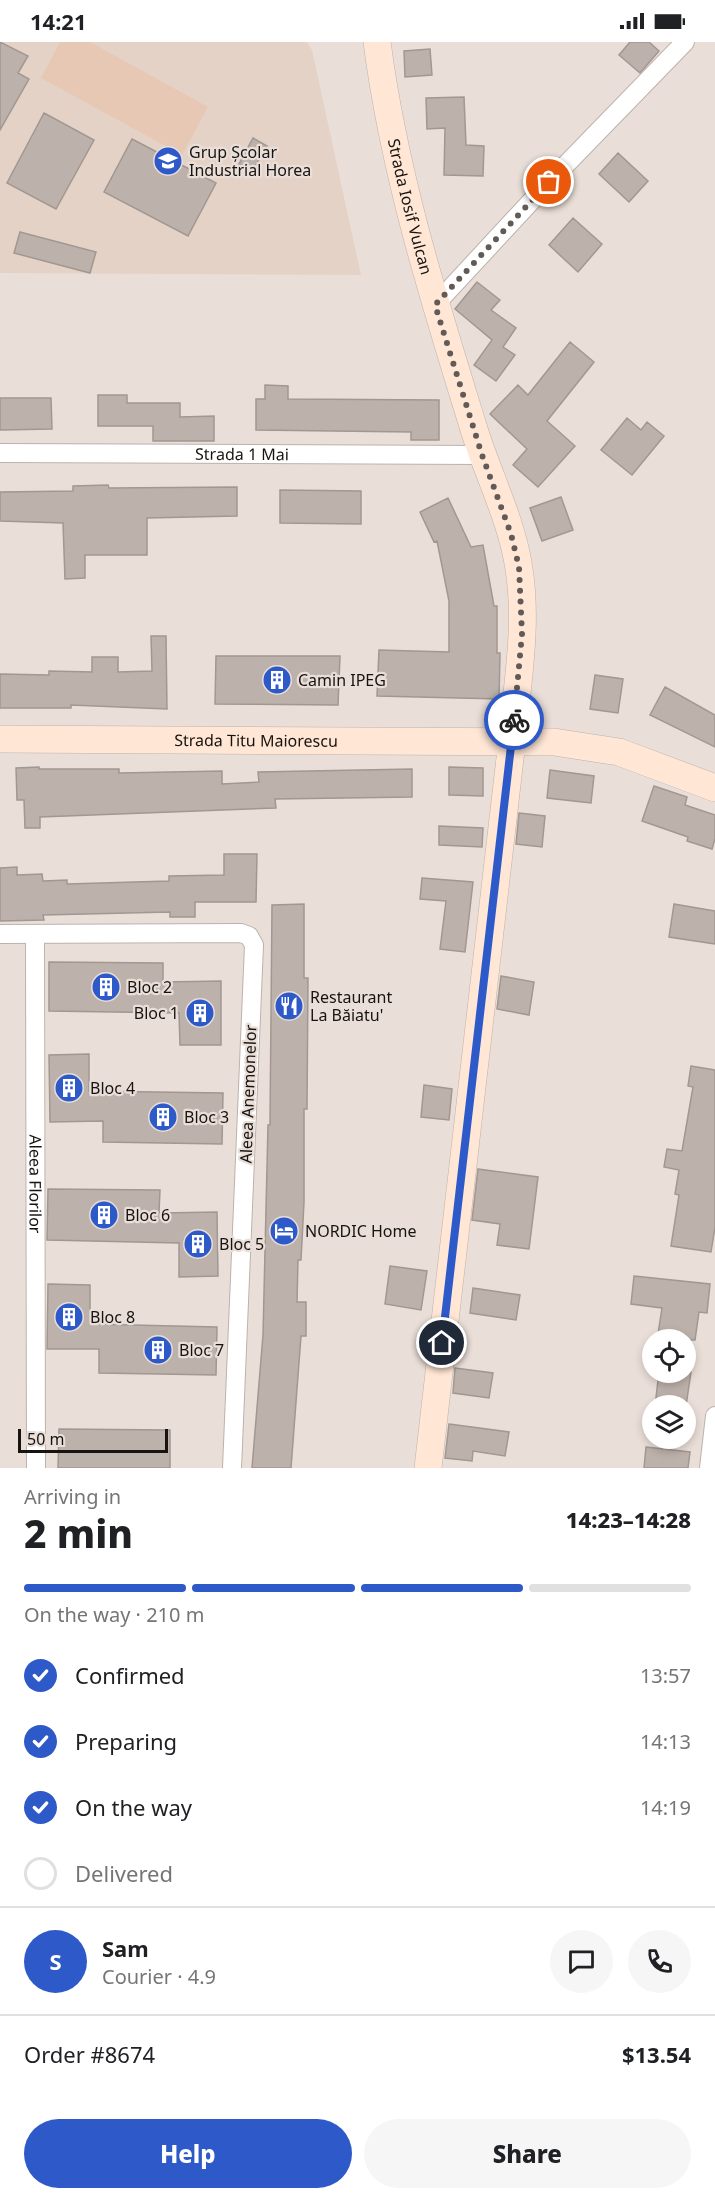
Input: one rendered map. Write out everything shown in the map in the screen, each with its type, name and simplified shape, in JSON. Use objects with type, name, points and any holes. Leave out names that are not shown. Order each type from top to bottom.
[{"type":"main road","name":"Strada Iosif Vulcan","points":[[377,42],[393,139],[435,305],[482,455],[511,534],[519,567],[522,634],[512,741],[428,1468]]},
{"type":"main road","name":"Strada Titu Maiorescu","points":[[0,739],[554,742],[619,752],[715,788]]},
{"type":"street","points":[[435,305],[684,42]]},
{"type":"street","name":"Strada 1 Mai","points":[[0,453],[482,455]]},
{"type":"street","name":"Aleea Anemonelor","points":[[35,934],[241,933],[249,936],[254,945],[232,1468]]},
{"type":"street","points":[[0,934],[35,934]]},
{"type":"street","name":"Aleea Florilor","points":[[35,934],[36,1468]]},
{"type":"street","points":[[709,1468],[715,1416]]},
{"type":"shaded area","name":"Grup Școlar Industrial Horea","points":[[0,42],[307,42],[312,50],[361,275],[0,273]]},
{"type":"shaded area","points":[[60,42],[90,42],[208,107],[182,155],[41,78]]},
{"type":"building","points":[[0,42],[28,56],[18,73],[29,79],[0,130]]},
{"type":"building","points":[[630,42],[649,42],[659,51],[640,73],[619,55]]},
{"type":"building","points":[[430,49],[432,75],[405,77],[404,51]]},
{"type":"building","points":[[464,97],[466,145],[484,146],[483,176],[444,175],[445,128],[427,129],[426,98]]},
{"type":"building","points":[[44,113],[94,140],[56,209],[7,183]]},
{"type":"building","points":[[253,138],[267,146],[252,172],[239,164]]},
{"type":"building","points":[[132,139],[216,183],[188,236],[104,192]]},
{"type":"building","points":[[618,153],[648,181],[629,202],[599,174]]},
{"type":"building","points":[[573,218],[602,244],[578,272],[549,245]]},
{"type":"building","points":[[20,232],[96,252],[90,273],[14,253]]},
{"type":"building","points":[[477,282],[500,300],[491,310],[516,328],[503,347],[515,355],[496,381],[474,365],[492,340],[455,309]]},
{"type":"building","points":[[570,342],[594,362],[547,421],[575,446],[538,487],[513,465],[527,449],[490,414],[518,385],[528,395]]},
{"type":"building","points":[[265,385],[288,386],[288,399],[439,400],[439,440],[411,440],[411,432],[256,430],[256,399],[265,399]]},
{"type":"building","points":[[98,395],[127,395],[127,403],[180,403],[180,417],[214,416],[214,441],[153,441],[153,426],[98,426]]},
{"type":"building","points":[[0,398],[51,398],[52,429],[0,430]]},
{"type":"building","points":[[627,418],[641,430],[647,422],[664,436],[632,475],[601,450]]},
{"type":"building","points":[[108,485],[109,488],[237,487],[237,516],[147,518],[147,555],[85,555],[85,578],[65,579],[63,523],[0,521],[0,492],[73,491],[73,486]]},
{"type":"building","points":[[280,490],[361,491],[361,524],[280,523]]},
{"type":"building","points":[[561,497],[573,530],[542,541],[530,508]]},
{"type":"building","points":[[448,498],[471,547],[483,545],[494,606],[497,606],[497,653],[500,653],[499,699],[377,696],[379,650],[449,652],[449,601],[437,541],[434,542],[420,512]]},
{"type":"building","points":[[151,636],[166,636],[167,709],[71,705],[71,708],[0,708],[0,674],[49,675],[49,671],[92,672],[92,657],[118,657],[118,672],[152,671]]},
{"type":"building","name":"Camin IPEG","points":[[216,656],[340,656],[338,705],[215,704]]},
{"type":"building","points":[[595,675],[623,679],[618,713],[590,709]]},
{"type":"building","points":[[665,687],[715,715],[715,747],[650,715]]},
{"type":"building","points":[[39,767],[39,769],[119,769],[119,773],[222,771],[222,784],[259,782],[258,772],[412,769],[412,797],[275,799],[276,808],[40,817],[40,828],[25,828],[24,800],[17,800],[16,768]]},
{"type":"building","points":[[449,767],[483,768],[483,796],[449,795]]},
{"type":"building","points":[[550,770],[594,776],[591,803],[547,798]]},
{"type":"building","points":[[654,786],[687,797],[685,805],[715,815],[715,839],[712,849],[687,841],[688,837],[642,821]]},
{"type":"building","points":[[519,813],[545,816],[542,847],[516,844]]},
{"type":"building","points":[[439,826],[483,828],[482,847],[439,845]]},
{"type":"building","points":[[224,854],[257,854],[256,902],[195,902],[195,917],[170,917],[170,912],[43,915],[44,920],[0,921],[0,868],[17,867],[17,875],[42,874],[43,881],[67,880],[67,884],[169,881],[169,876],[224,875]]},
{"type":"building","points":[[422,878],[473,882],[465,952],[440,949],[446,901],[420,899]]},
{"type":"building","points":[[304,904],[304,978],[308,978],[307,1109],[304,1109],[304,1202],[301,1260],[298,1260],[297,1302],[306,1302],[306,1336],[301,1336],[291,1468],[252,1468],[263,1335],[268,1125],[270,1125],[272,905]]},
{"type":"building","points":[[674,904],[715,911],[715,944],[669,937]]},
{"type":"building","name":"Bloc 2","points":[[49,962],[163,963],[163,982],[221,981],[221,1045],[180,1045],[179,1013],[49,1011]]},
{"type":"building","points":[[501,976],[534,982],[529,1015],[497,1009]]},
{"type":"building","name":"Bloc 3","points":[[89,1054],[89,1091],[223,1093],[222,1144],[103,1142],[103,1121],[50,1122],[49,1055]]},
{"type":"building","points":[[691,1066],[715,1070],[715,1227],[711,1252],[671,1246],[679,1195],[675,1194],[679,1170],[664,1167],[667,1149],[682,1151],[693,1087],[688,1086]]},
{"type":"building","points":[[424,1085],[452,1089],[449,1120],[421,1117]]},
{"type":"building","points":[[478,1169],[538,1177],[529,1249],[497,1245],[500,1224],[472,1220]]},
{"type":"building","name":"Bloc 6","points":[[48,1189],[160,1190],[159,1213],[217,1212],[218,1276],[179,1277],[179,1243],[47,1240]]},
{"type":"building","points":[[390,1266],[427,1271],[421,1310],[385,1304]]},
{"type":"building","points":[[634,1276],[710,1284],[707,1313],[699,1312],[696,1333],[696,1329],[659,1329],[662,1308],[631,1304]]},
{"type":"building","name":"Bloc 7","points":[[48,1284],[90,1285],[90,1324],[217,1327],[216,1375],[99,1373],[99,1349],[47,1349]]},
{"type":"building","points":[[473,1288],[520,1295],[516,1320],[470,1313]]},
{"type":"building","points":[[455,1368],[493,1373],[489,1398],[453,1393]]},
{"type":"building","points":[[658,1383],[689,1383],[688,1395],[656,1395]]},
{"type":"building","points":[[449,1424],[509,1432],[505,1456],[473,1451],[472,1461],[445,1458]]},
{"type":"building","points":[[59,1429],[170,1430],[170,1468],[58,1468]]},
{"type":"building","points":[[646,1449],[690,1452],[688,1468],[644,1468]]},
{"type":"way so far","points":[[514,720],[522,634],[519,567],[511,534],[482,455],[435,305],[549,182]]},
{"type":"place","name":"Grup Școlar Industrial Horea","points":[[168,161]]},
{"type":"place","name":"Camin IPEG","points":[[277,680]]},
{"type":"place","name":"Bloc 2","points":[[106,987]]},
{"type":"place","name":"Restaurant La Băiatu'","points":[[289,1006]]},
{"type":"place","name":"Bloc 1","points":[[200,1013]]},
{"type":"place","name":"Bloc 4","points":[[69,1088]]},
{"type":"place","name":"Bloc 3","points":[[163,1117]]},
{"type":"place","name":"Bloc 6","points":[[104,1215]]},
{"type":"place","name":"NORDIC Home","points":[[284,1231]]},
{"type":"place","name":"Bloc 5","points":[[198,1244]]},
{"type":"place","name":"Bloc 8","points":[[69,1317]]},
{"type":"place","name":"Bloc 7","points":[[158,1350]]},
{"type":"route","points":[[442,1343],[514,720]]}]
